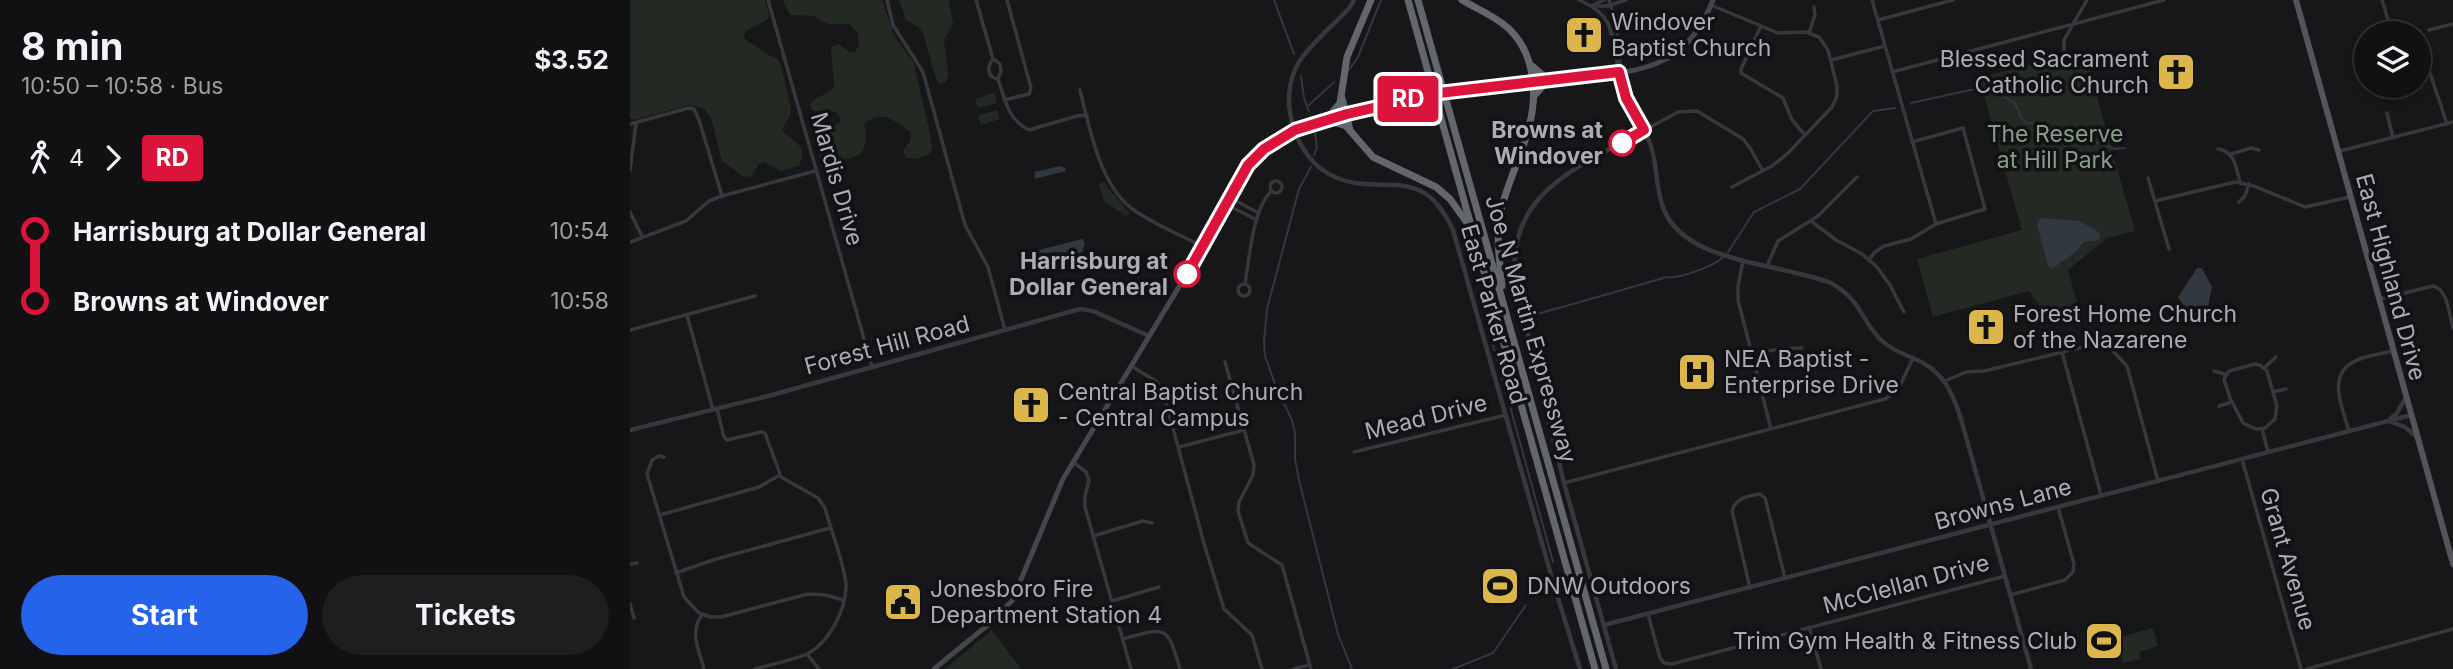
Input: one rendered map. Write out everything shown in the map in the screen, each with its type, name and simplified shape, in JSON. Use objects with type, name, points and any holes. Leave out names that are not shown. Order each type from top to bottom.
[{"type":"highway","points":[[1371,0],[1347,57],[1340,103],[1326,120],[1343,124],[1373,157],[1423,178],[1436,187],[1450,199],[1472,230]]},
{"type":"highway","name":"Joe N Martin Expressway","points":[[1408,0],[1595,669]]},
{"type":"highway","name":"Joe N Martin Expressway","points":[[1418,0],[1606,669]]},
{"type":"highway","points":[[1462,0],[1508,29],[1522,46],[1531,64],[1548,80],[1535,95]]},
{"type":"highway","points":[[1504,304],[1498,224],[1525,144],[1535,95],[1531,64]]},
{"type":"highway","points":[[1342,93],[1351,131]]},
{"type":"main road","name":"East Highland Drive","points":[[2296,0],[2453,564]]},
{"type":"main road","points":[[934,669],[998,616],[1012,601],[1073,462],[1203,247],[1240,176],[1257,155],[1295,130],[1413,98],[1460,89],[1619,72],[1652,65],[1675,54],[1695,35],[1712,3]]},
{"type":"street","name":"Mardis Drive","points":[[768,0],[872,367]]},
{"type":"street","points":[[887,0],[893,25],[923,72],[965,225],[988,267],[1004,330]]},
{"type":"street","points":[[976,0],[993,59],[1000,64],[998,79],[1004,100],[1009,114],[1018,125],[1029,130],[1087,115]]},
{"type":"street","points":[[1004,100],[1029,93],[1031,88],[1007,0]]},
{"type":"street","name":"East Parker Road","points":[[1354,0],[1297,65],[1289,92],[1295,130],[1305,151],[1325,171],[1347,180],[1410,186],[1426,194],[1446,215],[1453,230],[1580,669]]},
{"type":"street","points":[[1579,0],[1590,5],[1609,23],[1626,98],[1644,130],[1654,159],[1660,198],[1672,224],[1684,238],[1699,247],[1824,281],[1844,291],[1857,304],[1881,340],[1897,352],[1934,369],[1945,381],[1954,396],[2031,669]]},
{"type":"street","points":[[1590,5],[1626,0]]},
{"type":"street","points":[[1872,0],[1936,224]]},
{"type":"street","points":[[1878,20],[1953,0]]},
{"type":"street","points":[[2064,53],[2064,40],[2087,0]]},
{"type":"street","points":[[1892,72],[2164,0]]},
{"type":"street","points":[[2382,0],[2388,21]]},
{"type":"street","points":[[1590,5],[1608,2]]},
{"type":"street","points":[[1608,2],[1621,62],[1619,72]]},
{"type":"street","points":[[1712,3],[1778,33],[1810,33],[1819,37],[1825,43],[1838,86],[1832,107],[1780,160],[1732,187]]},
{"type":"street","points":[[1810,33],[1815,15],[1814,7]]},
{"type":"street","points":[[2431,30],[2453,24]]},
{"type":"street","points":[[1611,34],[1614,26]]},
{"type":"street","points":[[1761,26],[1741,73],[1783,98],[1792,120],[1805,135]]},
{"type":"street","points":[[1831,60],[1885,46]]},
{"type":"street","points":[[993,59],[988,71],[992,77],[998,79]]},
{"type":"street","points":[[2338,152],[2450,123],[2431,76]]},
{"type":"street","points":[[1080,90],[1105,174],[1118,196],[1140,214],[1203,247]]},
{"type":"street","points":[[630,124],[689,108],[694,109],[722,196]]},
{"type":"street","points":[[1616,669],[1564,483],[1516,286],[1514,257],[1518,238],[1529,211],[1544,191],[1578,167],[1678,112],[1697,111],[1742,139],[1763,171]]},
{"type":"street","points":[[2386,113],[2393,138]]},
{"type":"street","points":[[630,170],[636,122]]},
{"type":"street","points":[[1869,260],[1877,250],[1911,239],[1936,224],[1985,209],[1963,128],[1912,142]]},
{"type":"street","points":[[2218,149],[2231,154],[2251,148],[2259,150]]},
{"type":"street","points":[[2231,154],[2240,182]]},
{"type":"street","points":[[630,242],[686,221],[709,201],[722,196],[816,171]]},
{"type":"street","points":[[1767,266],[1778,241],[1811,221],[1857,177]]},
{"type":"street","points":[[2148,178],[2169,249]]},
{"type":"street","points":[[2155,201],[2224,183],[2240,182],[2305,207],[2350,197]]},
{"type":"street","points":[[2239,202],[2245,196],[2249,184]]},
{"type":"street","points":[[1245,284],[1259,213],[1267,195],[1272,191]]},
{"type":"street","points":[[1228,197],[1259,213]]},
{"type":"street","points":[[1225,204],[1257,220]]},
{"type":"street","points":[[630,212],[642,236]]},
{"type":"street","points":[[1811,221],[1869,260],[1885,277],[1903,312]]},
{"type":"street","points":[[1743,260],[1738,300],[1771,429]]},
{"type":"street","points":[[2378,299],[2438,287],[2443,292],[2453,328]]},
{"type":"street","points":[[630,330],[755,296]]},
{"type":"street","name":"Forest Hill Road","points":[[630,430],[1080,309],[1093,311],[1149,336]]},
{"type":"street","points":[[687,315],[722,438],[729,440],[765,433]]},
{"type":"street","points":[[1945,381],[1966,372],[1983,371],[2092,345],[2111,349],[2127,366],[2158,481]]},
{"type":"street","points":[[1752,354],[1802,348]]},
{"type":"street","points":[[2349,432],[2337,388],[2339,379],[2351,363],[2393,351]]},
{"type":"street","points":[[2062,352],[2101,496]]},
{"type":"street","points":[[2264,368],[2276,357]]},
{"type":"street","points":[[1564,483],[1888,398],[1899,390],[1913,358]]},
{"type":"street","points":[[1225,362],[1254,470],[1239,502],[1238,511],[1248,543],[1282,565],[1310,667],[1294,669]]},
{"type":"street","points":[[2214,372],[2225,374],[2255,365],[2264,368]]},
{"type":"street","points":[[1131,366],[1159,385],[1224,608],[1252,635],[1262,669]]},
{"type":"street","points":[[2225,374],[2224,379],[2232,402],[2245,425],[2262,429],[2271,424],[2277,407],[2264,368]]},
{"type":"street","points":[[2273,392],[2286,389]]},
{"type":"street","points":[[2406,397],[2397,413],[2388,421],[2406,427],[2417,436]]},
{"type":"street","points":[[2219,406],[2232,402]]},
{"type":"street","name":"Mead Drive","points":[[1354,452],[1506,415]]},
{"type":"street","name":"Browns Lane","points":[[1604,625],[2411,415]]},
{"type":"street","points":[[765,433],[768,428]]},
{"type":"street","points":[[2262,429],[2268,452]]},
{"type":"street","points":[[1178,447],[1244,430]]},
{"type":"street","points":[[759,669],[807,654],[817,647],[832,629],[843,600],[845,582],[820,500],[780,475],[765,433]]},
{"type":"street","points":[[664,457],[654,458],[647,471],[684,597],[693,608],[703,614],[721,617],[808,594],[843,600]]},
{"type":"street","name":"Grant Avenue","points":[[2242,459],[2301,669]]},
{"type":"street","points":[[1073,462],[1086,472],[1089,480],[1084,505],[1130,669]]},
{"type":"street","points":[[659,515],[759,487],[780,475]]},
{"type":"street","points":[[1750,588],[1732,511],[1738,500],[1750,496],[1759,494],[1765,498],[1786,578]]},
{"type":"street","points":[[2010,595],[2065,580],[2073,572],[2074,564],[2058,508]]},
{"type":"street","points":[[1093,536],[1143,521],[1152,523]]},
{"type":"street","points":[[676,573],[713,560],[830,528]]},
{"type":"street","points":[[630,564],[637,563]]},
{"type":"street","name":"McClellan Drive","points":[[1648,614],[1660,658],[1668,664],[2005,576]]},
{"type":"street","points":[[1112,601],[1159,587]]},
{"type":"street","points":[[630,604],[634,618]]},
{"type":"street","points":[[703,614],[696,625],[695,634],[704,669]]},
{"type":"street","points":[[1810,627],[1821,669]]},
{"type":"street","points":[[2307,669],[2453,629]]},
{"type":"street","points":[[1123,639],[1152,631],[1164,632],[1172,641],[1180,669]]},
{"type":"street","points":[[807,654],[819,669]]},
{"type":"green space","points":[[630,0],[765,0],[769,15],[767,20],[746,31],[744,38],[777,59],[781,65],[791,109],[782,129],[801,147],[802,158],[799,166],[781,171],[763,162],[752,176],[744,177],[722,161],[711,118],[703,108],[689,105],[635,120],[630,118]]},
{"type":"green space","points":[[783,0],[882,0],[894,35],[914,63],[931,139],[932,148],[929,154],[916,159],[906,158],[903,150],[911,140],[910,132],[889,118],[877,117],[865,123],[865,144],[862,152],[852,158],[821,158],[816,145],[818,134],[839,123],[841,118],[836,112],[812,111],[810,104],[834,87],[831,47],[838,44],[849,52],[855,52],[859,45],[857,32],[850,24],[828,24],[814,16],[790,15]]},
{"type":"green space","points":[[899,0],[949,0],[953,24],[944,40],[948,74],[946,82],[940,84],[936,79],[923,33],[906,20]]},
{"type":"green space","name":"The Reserve at Hill Park","points":[[2060,57],[2063,64],[2086,58],[2135,231],[2107,238],[2068,270],[2078,306],[2046,315],[2029,291],[1933,317],[1917,259],[2022,230],[1979,78]]},
{"type":"green space","points":[[994,93],[997,103],[978,108],[975,99]]},
{"type":"green space","points":[[997,110],[1000,119],[981,125],[978,115]]},
{"type":"green space","points":[[1104,182],[1129,213],[1126,216],[1104,201],[1099,184]]},
{"type":"green space","points":[[2153,628],[2158,646],[2139,652],[2141,659],[2123,663],[2116,638]]},
{"type":"green space","points":[[992,630],[1021,669],[945,669]]},
{"type":"shaded area","points":[[1060,166],[1066,171],[1035,179],[1034,172]]},
{"type":"shaded area","points":[[2040,218],[2080,221],[2100,233],[2100,238],[2085,241],[2052,269],[2048,266],[2037,224]]},
{"type":"shaded area","points":[[1082,239],[1085,242],[1082,253],[1040,254],[1039,250]]},
{"type":"shaded area","points":[[2197,268],[2202,268],[2212,287],[2208,306],[2191,309],[2178,297]]},
{"type":"waterway","points":[[1274,0],[1294,54]]},
{"type":"waterway","points":[[1349,70],[1358,57],[1381,0]]},
{"type":"waterway","points":[[1301,76],[1309,111]]},
{"type":"waterway","points":[[1309,105],[1334,82]]},
{"type":"waterway","points":[[1911,103],[1975,89],[1996,92],[2015,103],[2022,119],[2027,123],[2042,124],[2064,137],[2076,135],[2115,149],[2125,148]]},
{"type":"waterway","points":[[1728,252],[1754,212],[1800,189],[1873,111],[1895,108]]},
{"type":"waterway","points":[[1314,155],[1317,147],[1315,133]]},
{"type":"waterway","points":[[2064,137],[2072,141],[2085,139]]},
{"type":"waterway","points":[[1311,167],[1299,189],[1267,309],[1265,356],[1292,420],[1299,480],[1338,634],[1352,669]]},
{"type":"waterway","points":[[1528,313],[1537,314],[1667,277],[1688,274],[1723,257]]},
{"type":"waterway","points":[[1490,334],[1553,562]]},
{"type":"waterway","points":[[1453,669],[1493,653],[1526,605]]},
{"type":"bus line","name":"RD","points":[[1187,274],[1248,165],[1276,140],[1305,126],[1384,104],[1460,89],[1619,72],[1626,98],[1644,130],[1622,143]]},
{"type":"place","name":"Windover Baptist Church","points":[[1584,35]]},
{"type":"place","name":"Blessed Sacrament Catholic Church","points":[[2176,72]]},
{"type":"place","name":"Browns at Windover","points":[[1622,143]]},
{"type":"place","name":"Harrisburg at Dollar General","points":[[1187,274]]},
{"type":"place","name":"Forest Home Church of the Nazarene","points":[[1986,327]]},
{"type":"place","name":"NEA Baptist - Enterprise Drive","points":[[1697,372]]},
{"type":"place","name":"Central Baptist Church - Central Campus","points":[[1031,405]]},
{"type":"place","name":"DNW Outdoors","points":[[1500,586]]},
{"type":"place","name":"Jonesboro Fire Department Station 4","points":[[903,602]]},
{"type":"place","name":"Trim Gym Health & Fitness Club","points":[[2104,641]]}]
